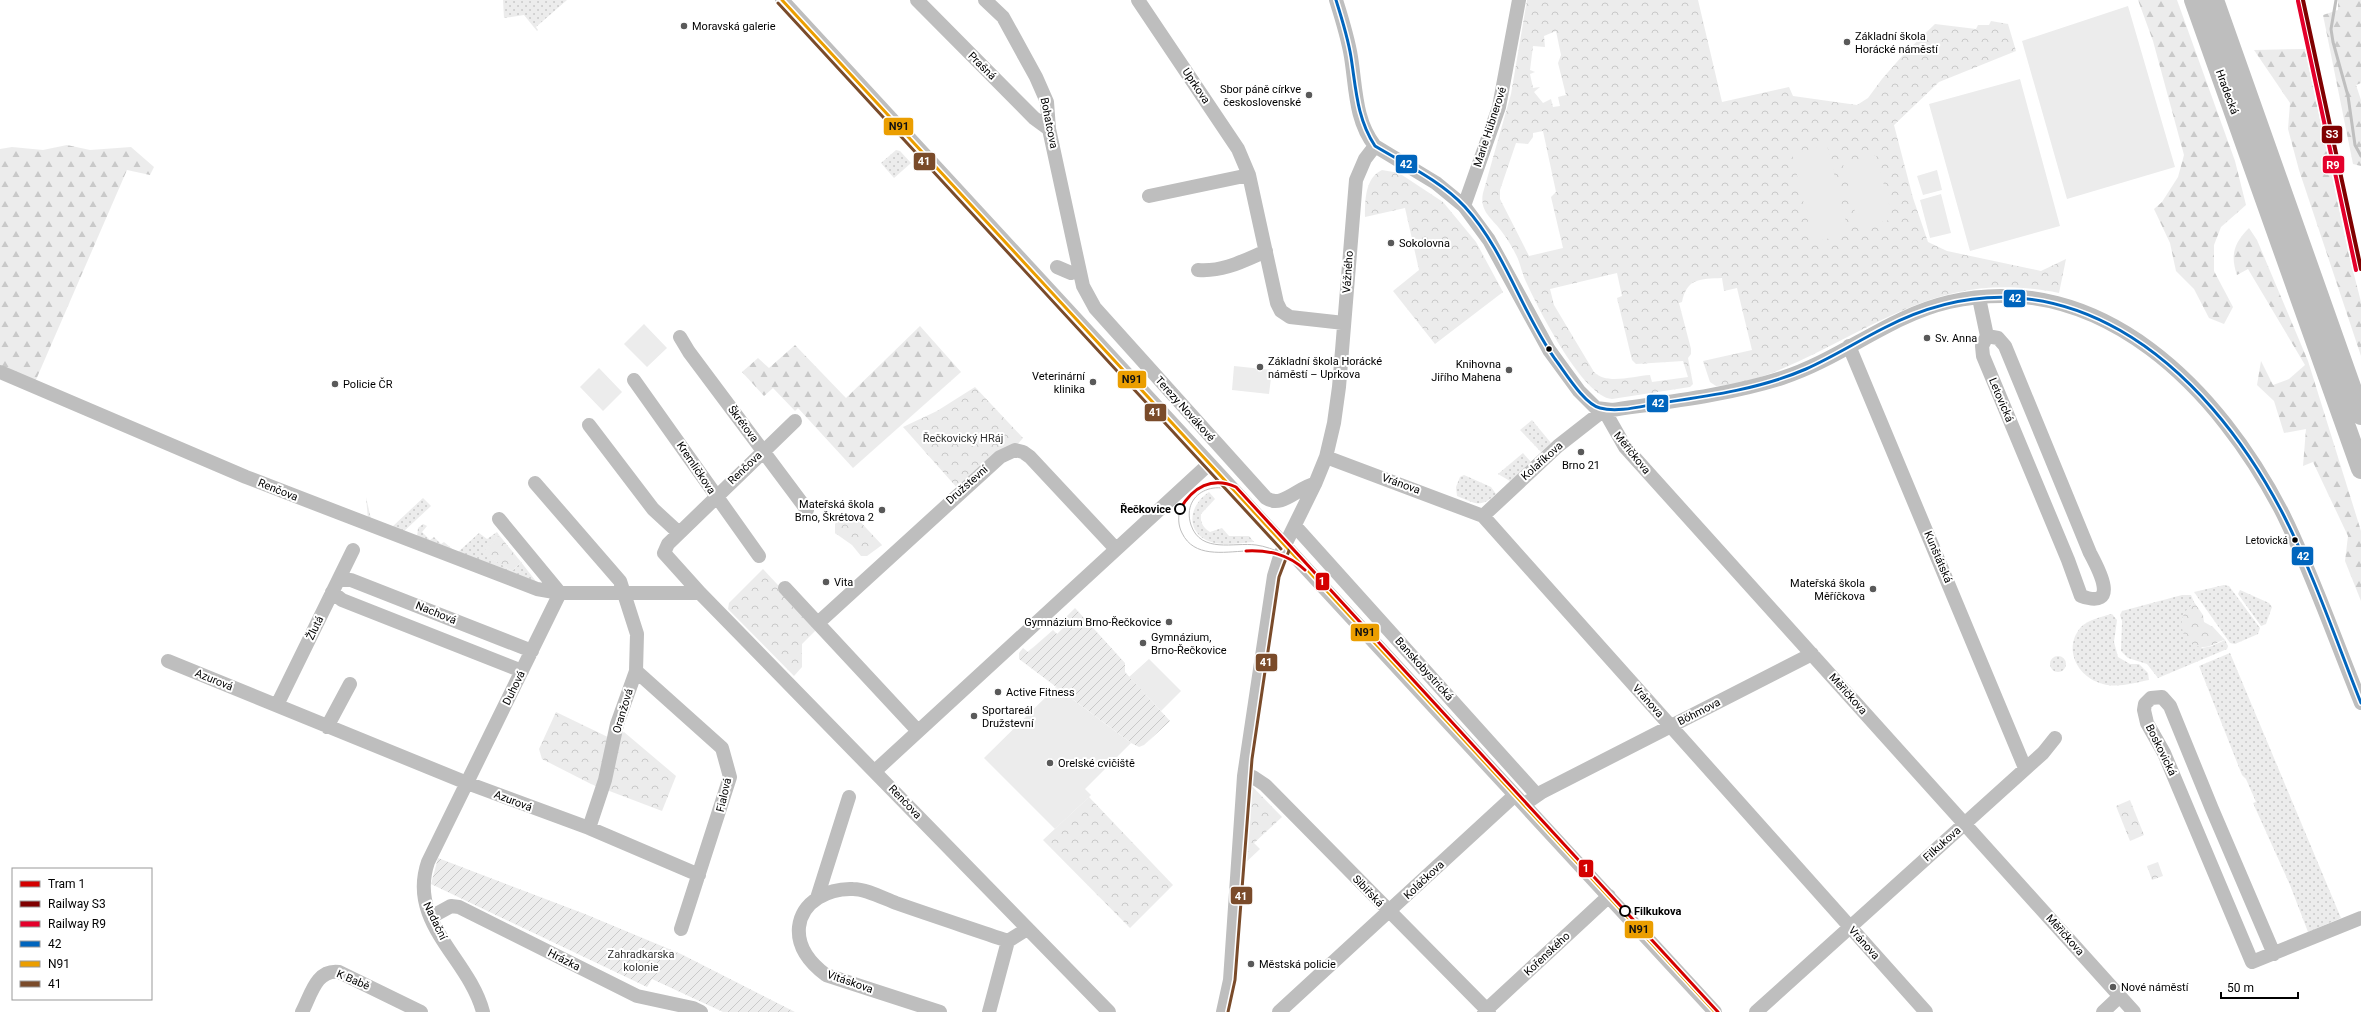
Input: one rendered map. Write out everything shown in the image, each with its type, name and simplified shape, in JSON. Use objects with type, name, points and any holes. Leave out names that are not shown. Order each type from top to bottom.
[{"type":"highway","name":"Hradecká","points":[[2194,0],[2268,180]]},
{"type":"highway","name":"Hradecká","points":[[2214,0],[2236,60],[2268,180]]},
{"type":"highway","points":[[2221,0],[2236,60]]},
{"type":"highway","points":[[2268,180],[2287,234],[2361,468]]},
{"type":"highway","points":[[2287,234],[2361,415]]},
{"type":"street","name":"Terezy Novákové","points":[[782,0],[1284,546]]},
{"type":"street","name":"Prašná","points":[[917,0],[1034,118],[1049,129]]},
{"type":"street","name":"Bohatcova","points":[[985,0],[1003,18],[1036,77],[1047,102],[1049,129],[1074,267]]},
{"type":"street","name":"Uprkova","points":[[1138,0],[1238,149],[1249,175],[1277,303],[1281,311],[1290,317],[1344,322]]},
{"type":"street","points":[[1336,0],[1351,56],[1361,122],[1375,146],[1436,183],[1464,206],[1489,240],[1549,350],[1584,398],[1591,405],[1604,410],[1739,389],[1783,378],[1900,320],[1951,302],[1979,298],[2020,297],[2068,305],[2106,320],[2143,343],[2168,363],[2210,404],[2251,458],[2282,512],[2305,564],[2361,702]]},
{"type":"street","name":"Marie Hübnerové","points":[[1464,206],[1499,107],[1519,0]]},
{"type":"street","name":"Vážného","points":[[1223,1012],[1230,980],[1244,776],[1274,576],[1284,546],[1315,484],[1326,457],[1339,387],[1356,180],[1365,159],[1375,146]]},
{"type":"street","points":[[1149,196],[1249,175]]},
{"type":"street","points":[[1198,270],[1209,271],[1232,267],[1266,251]]},
{"type":"street","points":[[1057,267],[1074,267],[1090,313],[1104,330],[1103,350]]},
{"type":"street","name":"Terezy Novákové","points":[[1074,267],[1095,308],[1266,498],[1272,502],[1279,502],[1305,486],[1315,484]]},
{"type":"street","name":"Letovická","points":[[1979,298],[1987,336],[1982,346],[1983,356],[2068,560],[2080,596],[2094,598],[2101,595],[2103,591],[2104,579],[2090,553],[2005,346],[1998,338],[1987,336]]},
{"type":"street","name":"Škrétova","points":[[680,337],[689,352],[807,510]]},
{"type":"street","name":"Kunštátská","points":[[1849,346],[2025,768]]},
{"type":"street","name":"Renčova","points":[[0,372],[318,506],[518,583],[560,593],[700,593]]},
{"type":"street","name":"Kremličkova","points":[[634,380],[759,556]]},
{"type":"street","name":"Kolaříkova","points":[[1483,516],[1558,446],[1604,410]]},
{"type":"street","name":"Měřičkova","points":[[1604,410],[1625,447],[2120,996]]},
{"type":"street","name":"Renčova","points":[[796,421],[763,451],[665,547],[664,554],[700,593],[1108,1012]]},
{"type":"street","points":[[589,425],[653,509],[679,533]]},
{"type":"street","name":"Družstevní","points":[[818,623],[959,492],[1000,457],[1013,451],[1020,450],[1030,457],[1116,549]]},
{"type":"street","name":"Vránova","points":[[1326,457],[1483,516],[1926,1012]]},
{"type":"street","points":[[875,771],[1209,464]]},
{"type":"street","points":[[535,483],[620,581],[626,593]]},
{"type":"street","points":[[499,519],[560,593]]},
{"type":"street","name":"Banskobystrická","points":[[1295,526],[1537,795]]},
{"type":"street","name":"Banskobystrická","points":[[1284,546],[1715,1012]]},
{"type":"street","name":"Žlutá","points":[[277,705],[353,550]]},
{"type":"street","name":"Nachová","points":[[522,671],[342,600],[336,586],[351,580],[532,651]]},
{"type":"street","points":[[785,588],[918,731]]},
{"type":"street","name":"Duhová","points":[[467,783],[560,593]]},
{"type":"street","name":"Oranžová","points":[[589,828],[605,780],[617,724],[636,671],[637,634],[626,593]]},
{"type":"street","name":"Böhmova","points":[[1520,800],[1537,795],[1812,654]]},
{"type":"street","name":"Azurová","points":[[168,661],[467,783],[589,828],[699,876]]},
{"type":"street","name":"Fialová","points":[[636,671],[722,748],[730,777],[681,929]]},
{"type":"street","points":[[327,727],[350,684]]},
{"type":"street","name":"Boskovická","points":[[2274,954],[2266,939],[2170,706],[2162,697],[2151,698],[2144,704],[2147,723],[2164,752],[2252,962],[2274,954],[2361,918]]},
{"type":"street","name":"Filkukova","points":[[1756,1012],[2043,753],[2055,738]]},
{"type":"street","name":"Sibiřská","points":[[1244,776],[1253,777],[1265,785],[1389,913],[1487,1011]]},
{"type":"street","name":"Nadační","points":[[467,783],[428,862],[423,877],[424,901],[431,917],[473,988],[483,1012]]},
{"type":"street","name":"Vitáskova","points":[[818,898],[849,797]]},
{"type":"street","name":"Koláčkova","points":[[1279,1012],[1389,913],[1520,800]]},
{"type":"street","name":"Vitáskova","points":[[940,1012],[826,975],[816,968],[802,949],[799,929],[801,918],[808,906],[818,898],[831,891],[854,889],[1008,941]]},
{"type":"street","name":"Kořenského","points":[[1487,1011],[1608,896]]},
{"type":"street","name":"Hrázka","points":[[431,917],[451,906],[459,907],[637,996],[694,1008],[701,1012]]},
{"type":"street","points":[[988,1012],[1008,941],[1027,929]]},
{"type":"street","name":"K Babě","points":[[302,1012],[319,977],[330,971],[338,972],[421,1012]]},
{"type":"street","points":[[2103,1012],[2120,996],[2134,1012]]},
{"type":"green space","points":[[503,0],[567,0],[536,27],[538,30],[537,31],[524,15],[504,18]]},
{"type":"green space","points":[[1527,0],[1698,0],[1722,102],[1789,87],[1793,96],[1857,105],[1868,98],[1903,55],[1935,24],[1976,29],[1978,25],[1989,25],[1991,21],[2008,24],[2016,51],[1939,82],[1894,125],[1913,198],[1928,242],[1947,251],[2041,271],[2066,259],[2059,293],[2023,288],[1991,288],[1962,291],[1906,309],[1783,369],[1743,382],[1716,386],[1710,382],[1703,361],[1752,350],[1737,288],[1724,291],[1722,278],[1696,281],[1687,288],[1682,302],[1679,303],[1691,349],[1691,354],[1688,358],[1693,384],[1690,387],[1612,399],[1601,395],[1588,384],[1563,350],[1524,278],[1513,249],[1502,232],[1488,215],[1483,205],[1483,193],[1511,94]],"holes":[[[1556,31],[1561,55],[1558,63],[1566,95],[1558,97],[1560,106],[1553,107],[1551,99],[1543,103],[1534,92],[1540,87],[1533,88],[1530,74],[1535,72],[1530,70],[1533,46],[1545,47],[1544,36]],[[1543,131],[1556,192],[1551,197],[1563,248],[1529,256],[1500,199],[1500,190],[1516,143],[1528,144],[1533,137],[1533,133]],[[1617,273],[1622,296],[1617,298],[1632,360],[1636,364],[1683,361],[1688,377],[1652,382],[1650,375],[1620,379],[1599,376],[1594,372],[1554,305],[1550,289]]]},
{"type":"green space","points":[[2138,0],[2177,0],[2235,161],[2246,205],[2221,227],[2214,245],[2214,271],[2233,307],[2224,324],[2209,318],[2194,289],[2176,271],[2170,243],[2154,209],[2162,202],[2178,177],[2184,155],[2153,41]]},
{"type":"green space","points":[[2338,0],[2361,0],[2361,83],[2356,85],[2361,100],[2361,166],[2353,164],[2323,15],[2338,10]]},
{"type":"green space","points":[[2128,6],[2175,167],[2067,199],[2022,41]]},
{"type":"green space","points":[[2305,49],[2348,251],[2361,302],[2361,356],[2299,170],[2288,129],[2290,103],[2254,50]]},
{"type":"green space","points":[[2020,79],[2060,226],[1970,251],[1929,104]]},
{"type":"green space","points":[[67,145],[90,150],[131,147],[154,167],[150,175],[127,170],[35,382],[0,365],[0,149],[12,147],[43,150]]},
{"type":"green space","points":[[1827,145],[1849,234],[1813,242],[1792,154]]},
{"type":"green space","points":[[896,150],[900,151],[911,163],[894,178],[881,163]]},
{"type":"green space","points":[[1876,155],[1893,219],[1859,228],[1843,164]]},
{"type":"green space","points":[[1382,170],[1399,173],[1443,202],[1476,242],[1503,292],[1435,344],[1393,291],[1419,270],[1405,208],[1365,217],[1365,204],[1369,184],[1372,178]]},
{"type":"green space","points":[[1937,170],[1942,190],[1923,195],[1917,176]]},
{"type":"green space","points":[[1941,194],[1951,233],[1930,238],[1920,200]]},
{"type":"green space","points":[[2249,228],[2257,240],[2308,361],[2361,531],[2361,601],[2345,561],[2348,536],[2313,462],[2303,466],[2306,429],[2284,433],[2274,401],[2257,385],[2261,361],[2273,385],[2289,379],[2305,365],[2248,269],[2237,275],[2234,261],[2235,250],[2240,239]]},
{"type":"green space","points":[[644,324],[667,348],[647,367],[624,344]]},
{"type":"green space","points":[[920,326],[961,372],[853,468],[798,408],[795,411],[773,388],[764,396],[742,372],[758,358],[769,368],[795,345],[846,398]]},
{"type":"green space","points":[[1234,366],[1272,370],[1269,394],[1232,390]]},
{"type":"green space","points":[[599,368],[622,392],[603,411],[580,387]]},
{"type":"green space","name":"Řečkovický HRáj","points":[[975,387],[1023,438],[1015,447],[959,490],[903,427],[937,411]]},
{"type":"green space","points":[[1532,420],[1551,443],[1541,452],[1520,430]]},
{"type":"green space","points":[[1523,453],[1531,462],[1510,481],[1498,474]]},
{"type":"green space","points":[[1464,475],[1491,487],[1496,494],[1486,502],[1481,503],[1473,502],[1457,496],[1456,487],[1460,477]]},
{"type":"green space","points":[[1209,492],[1215,499],[1201,514],[1201,520],[1204,526],[1210,532],[1222,528],[1229,536],[1249,536],[1254,542],[1221,544],[1211,542],[1203,538],[1197,532],[1193,526],[1192,519],[1194,512],[1197,504]]},
{"type":"green space","points":[[366,497],[371,519],[392,527],[423,498],[431,506],[402,533],[368,519]]},
{"type":"green space","points":[[847,514],[853,514],[882,545],[867,556],[861,556],[852,545],[835,533],[835,524],[841,517]]},
{"type":"green space","points":[[423,524],[427,526],[422,532],[430,540],[434,537],[441,544],[444,542],[457,553],[479,533],[487,539],[497,532],[499,535],[483,553],[512,571],[521,562],[538,584],[420,540],[417,537],[418,528]]},
{"type":"green space","points":[[499,535],[521,562],[512,571],[482,553]]},
{"type":"green space","points":[[763,569],[818,628],[802,644],[802,667],[794,676],[728,609],[729,603]]},
{"type":"green space","points":[[2224,585],[2229,586],[2260,628],[2258,634],[2235,644],[2230,643],[2194,592]]},
{"type":"green space","points":[[2240,590],[2269,603],[2272,607],[2266,624],[2261,626],[2238,594]]},
{"type":"green space","points":[[2182,595],[2191,595],[2194,602],[2184,614],[2182,621],[2202,648],[2212,646],[2225,640],[2228,646],[2227,649],[2158,678],[2147,664],[2128,658],[2121,651],[2122,621],[2120,615],[2122,611]]},
{"type":"green space","points":[[2194,602],[2203,615],[2204,622],[2213,627],[2225,640],[2204,647],[2188,641],[2183,631],[2182,620],[2185,612]]},
{"type":"green space","points":[[1075,608],[1125,663],[1125,672],[1170,721],[1144,745],[1139,747],[1131,743],[1019,659],[1019,653],[1023,648],[1028,652],[1053,630],[1057,634],[1067,624],[1063,620]]},
{"type":"green space","points":[[2112,614],[2117,620],[2114,642],[2118,657],[2130,664],[2139,664],[2148,673],[2149,680],[2132,684],[2103,684],[2086,676],[2076,662],[2073,653],[2073,644],[2075,636],[2081,627],[2092,620]]},
{"type":"green space","points":[[2230,653],[2341,918],[2308,932],[2290,885],[2253,803],[2256,802],[2246,779],[2242,775],[2199,666]]},
{"type":"green space","points":[[2055,656],[2061,656],[2066,661],[2064,670],[2061,672],[2055,672],[2050,667],[2050,661]]},
{"type":"green space","points":[[1149,659],[1181,691],[1161,711],[1129,677]]},
{"type":"green space","name":"Orelské cvičiště","points":[[1056,687],[1131,743],[1085,789],[1091,795],[1055,829],[984,758]]},
{"type":"green space","points":[[556,712],[614,740],[624,732],[676,776],[662,811],[591,784],[542,759],[539,749]]},
{"type":"green space","points":[[1248,782],[1282,817],[1254,843],[1260,849],[1242,866]]},
{"type":"green space","points":[[1089,797],[1173,885],[1130,928],[1043,840]]},
{"type":"green space","points":[[2130,800],[2144,835],[2130,841],[2116,806]]},
{"type":"green space","name":"Zahradkarska kolonie","points":[[438,858],[585,914],[681,954],[795,1012],[723,1012],[652,979],[647,987],[431,884]]},
{"type":"green space","points":[[2158,862],[2163,876],[2152,880],[2147,866]]},
{"type":"waterway","points":[[2336,0],[2331,29],[2333,42],[2348,96],[2355,145],[2361,156]]},
{"type":"tram line","name":"1","points":[[1180,509],[1185,501],[1197,489],[1211,483],[1227,484],[1236,487],[1718,1012]]},
{"type":"tram line","points":[[1248,501],[1238,493],[1227,489],[1216,488],[1206,490],[1197,495],[1192,503],[1189,513],[1191,525],[1196,534],[1202,540],[1210,543],[1219,545],[1256,545],[1283,553]]},
{"type":"tram line","points":[[1180,509],[1179,521],[1182,533],[1187,541],[1194,546],[1201,550],[1210,552],[1246,551]]},
{"type":"tram line","name":"1","points":[[1246,551],[1263,551],[1278,554],[1292,560],[1305,570]]},
{"type":"rail line","name":"S3","points":[[2303,0],[2361,269]]},
{"type":"rail line","name":"R9","points":[[2298,1],[2356,270]]},
{"type":"transit line","name":"N91","points":[[782,0],[1715,1012]]},
{"type":"transit line","name":"42","points":[[1336,0],[1343,21],[1351,57],[1358,103],[1364,125],[1375,146],[1434,181],[1465,207],[1479,224],[1491,243],[1532,321],[1555,359],[1581,394],[1594,405],[1600,408],[1614,410],[1630,408],[1734,391],[1771,382],[1806,369],[1884,328],[1948,304],[2009,297],[2067,307],[2120,330],[2169,365],[2212,408],[2251,459],[2283,514],[2305,560],[2361,703]]},
{"type":"transit line","name":"41","points":[[778,3],[1281,549]]},
{"type":"transit line","name":"41","points":[[1228,1012],[1235,980],[1252,759],[1279,577],[1290,548]]},
{"type":"place","name":"Moravská galerie","points":[[684,26]]},
{"type":"place","name":"Základní škola Horácké náměstí","points":[[1847,42]]},
{"type":"place","name":"Sbor páně církve československé","points":[[1309,95]]},
{"type":"place","name":"Sokolovna","points":[[1391,243]]},
{"type":"place","name":"Sv. Anna","points":[[1927,338]]},
{"type":"place","name":"Základní škola Horácké náměstí – Uprkova","points":[[1260,367]]},
{"type":"place","name":"Knihovna Jiřího Mahena","points":[[1509,370]]},
{"type":"place","name":"Veterinární klinika","points":[[1093,382]]},
{"type":"place","name":"Policie ČR","points":[[335,384]]},
{"type":"place","name":"Brno 21","points":[[1581,452]]},
{"type":"place","name":"Řečkovice","points":[[1180,509]]},
{"type":"place","name":"Mateřská škola Brno, Škrétova 2","points":[[882,510]]},
{"type":"place","name":"Letovická","points":[[2295,540]]},
{"type":"place","name":"Vita","points":[[826,582]]},
{"type":"place","name":"Mateřská škola Měříčkova","points":[[1873,589]]},
{"type":"place","name":"Gymnázium Brno-Řečkovice","points":[[1169,622]]},
{"type":"place","name":"Gymnázium, Brno-Řečkovice","points":[[1143,643]]},
{"type":"place","name":"Active Fitness","points":[[998,692]]},
{"type":"place","name":"Sportareál Družstevní","points":[[974,716]]},
{"type":"place","name":"Orelské cvičiště","points":[[1050,763]]},
{"type":"place","name":"Filkukova","points":[[1625,911]]},
{"type":"place","name":"Městská policie","points":[[1251,964]]},
{"type":"place","name":"Nové náměstí","points":[[2113,987]]}]
